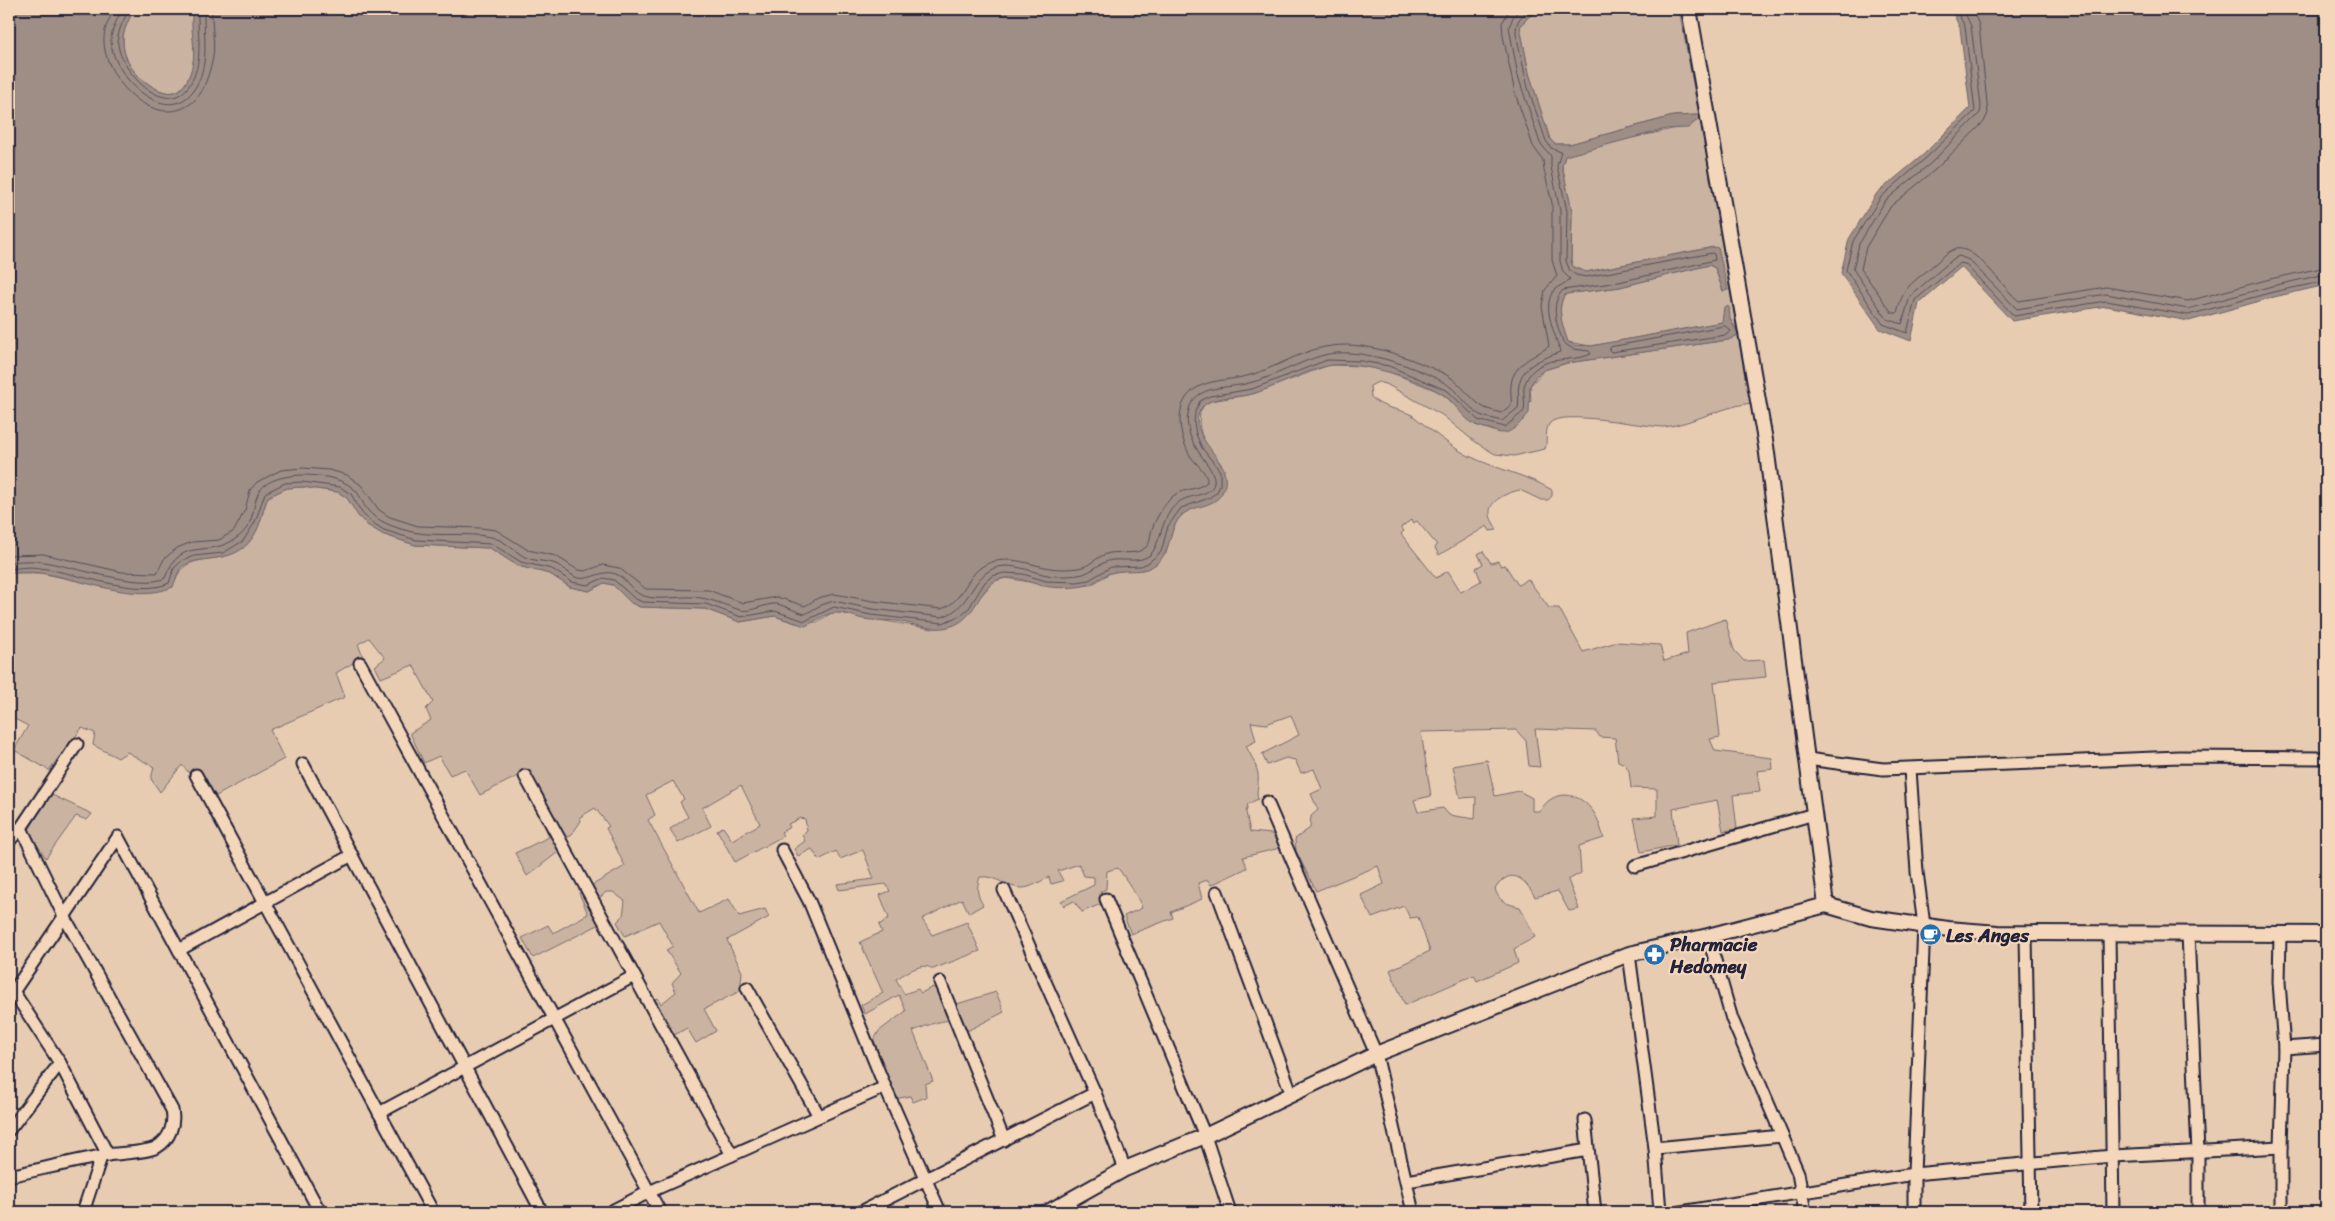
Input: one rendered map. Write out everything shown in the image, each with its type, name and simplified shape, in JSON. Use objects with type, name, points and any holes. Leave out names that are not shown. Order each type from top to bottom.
[{"type":"street","points":[[1690,9],[1763,427],[1826,905]]},
{"type":"street","points":[[360,662],[660,1212]]},
{"type":"street","points":[[9,842],[21,828],[77,744]]},
{"type":"street","points":[[1807,759],[1883,769],[1910,769],[1978,764],[2101,762],[2179,757],[2326,758]]},
{"type":"street","points":[[303,764],[542,1212]]},
{"type":"street","points":[[1910,769],[1917,872],[1924,925],[1914,1212]]},
{"type":"street","points":[[196,775],[433,1212]]},
{"type":"street","points":[[525,776],[732,1155]]},
{"type":"street","points":[[1267,802],[1376,1054],[1413,1212]]},
{"type":"street","points":[[1635,866],[1814,814]]},
{"type":"street","points":[[9,1176],[104,1156],[156,1148],[171,1131],[174,1119],[172,1110],[64,916],[21,828]]},
{"type":"street","points":[[83,1212],[104,1156],[60,1063],[11,994],[118,837],[320,1212]]},
{"type":"street","points":[[782,850],[809,901],[885,1087],[940,1212]]},
{"type":"street","points":[[179,950],[352,855]]},
{"type":"street","points":[[1004,890],[1095,1093],[1125,1169]]},
{"type":"street","points":[[1217,892],[1292,1095]]},
{"type":"street","points":[[1106,900],[1205,1136],[1230,1212]]},
{"type":"street","points":[[1048,1212],[1125,1169],[1205,1136],[1376,1054],[1629,954],[1708,936],[1826,905],[1871,918],[1974,931],[2026,934],[2326,934]]},
{"type":"street","points":[[2109,933],[2114,1212]]},
{"type":"street","points":[[2026,934],[2030,1212]]},
{"type":"street","points":[[2188,934],[2198,1152],[2198,1212]]},
{"type":"street","points":[[2280,934],[2279,982],[2284,1048],[2280,1147],[2281,1212]]},
{"type":"street","points":[[1708,936],[1732,1019],[1782,1136],[1803,1191],[1805,1212]]},
{"type":"street","points":[[1629,954],[1655,1148],[1660,1212]]},
{"type":"street","points":[[379,1113],[634,976]]},
{"type":"street","points":[[940,982],[1004,1140]]},
{"type":"street","points":[[746,988],[819,1116]]},
{"type":"street","points":[[2284,1048],[2326,1045]]},
{"type":"street","points":[[9,1130],[60,1063]]},
{"type":"street","points":[[610,1212],[649,1192],[885,1087]]},
{"type":"street","points":[[861,1212],[926,1181],[1095,1093]]},
{"type":"street","points":[[1585,1120],[1595,1212]]},
{"type":"street","points":[[1655,1148],[1782,1136]]},
{"type":"street","points":[[1681,1212],[1914,1174],[2029,1162],[2280,1147]]},
{"type":"street","points":[[1407,1181],[1588,1150]]},
{"type":"shaded area","points":[[134,9],[193,9],[193,65],[185,84],[179,90],[164,92],[156,89],[141,78],[129,64],[124,51],[123,37]]},
{"type":"shaded area","points":[[1543,9],[1679,9],[1699,115],[1673,116],[1570,144],[1555,144],[1550,140],[1529,73],[1520,27],[1528,17]]},
{"type":"shaded area","points":[[1700,118],[1737,330],[1730,319],[1724,319],[1722,322],[1591,346],[1568,342],[1560,311],[1566,294],[1620,287],[1709,265],[1715,268],[1723,291],[1714,247],[1586,272],[1573,267],[1571,260],[1572,211],[1562,166],[1565,156],[1594,146],[1679,127],[1693,123]]},
{"type":"shaded area","points":[[1738,335],[1751,403],[1665,427],[1586,418],[1557,419],[1548,426],[1545,449],[1514,456],[1495,454],[1475,442],[1442,415],[1386,384],[1378,382],[1370,386],[1371,397],[1375,401],[1412,415],[1440,437],[1469,456],[1532,480],[1552,490],[1552,496],[1548,500],[1541,500],[1520,490],[1500,498],[1490,509],[1491,518],[1497,530],[1490,531],[1487,526],[1439,555],[1435,548],[1437,545],[1417,521],[1413,523],[1411,520],[1401,527],[1404,531],[1401,534],[1436,578],[1448,571],[1461,592],[1481,581],[1476,568],[1483,564],[1478,554],[1483,551],[1491,563],[1498,561],[1501,566],[1505,565],[1518,585],[1528,579],[1549,608],[1559,608],[1583,652],[1617,642],[1660,645],[1664,661],[1688,654],[1686,633],[1725,619],[1734,650],[1744,661],[1764,660],[1766,677],[1714,682],[1720,737],[1710,739],[1715,751],[1772,758],[1773,769],[1757,771],[1760,792],[1733,795],[1737,829],[1723,831],[1717,800],[1673,809],[1677,845],[1641,852],[1634,818],[1657,816],[1657,789],[1631,788],[1629,771],[1625,764],[1618,761],[1615,738],[1600,737],[1596,731],[1535,729],[1540,767],[1529,766],[1526,741],[1516,730],[1421,732],[1431,796],[1414,800],[1418,812],[1443,808],[1449,815],[1475,819],[1476,797],[1460,798],[1453,766],[1487,760],[1495,796],[1519,791],[1532,798],[1532,811],[1540,811],[1545,804],[1559,796],[1567,795],[1574,797],[1581,800],[1594,813],[1604,838],[1579,846],[1581,873],[1568,880],[1579,909],[1569,911],[1558,891],[1535,897],[1527,885],[1517,877],[1507,878],[1495,889],[1504,902],[1520,907],[1535,937],[1514,949],[1518,963],[1477,981],[1474,975],[1405,1005],[1390,970],[1430,951],[1418,917],[1410,918],[1404,906],[1372,918],[1361,895],[1384,884],[1378,866],[1316,891],[1296,851],[1295,839],[1310,828],[1311,816],[1318,810],[1311,794],[1322,789],[1314,769],[1301,773],[1295,760],[1286,758],[1267,765],[1262,754],[1299,735],[1291,715],[1266,724],[1251,722],[1256,741],[1246,746],[1258,773],[1258,799],[1248,804],[1246,812],[1250,832],[1272,834],[1280,848],[1243,857],[1247,868],[1211,885],[1208,880],[1198,883],[1202,899],[1171,912],[1173,918],[1131,934],[1124,916],[1142,908],[1118,868],[1107,871],[1106,889],[1100,892],[1101,904],[1082,912],[1074,901],[1064,906],[1061,901],[1094,885],[1094,877],[1084,876],[1079,864],[1058,871],[1063,881],[1051,884],[1049,877],[1025,888],[1011,886],[991,878],[980,877],[978,891],[983,905],[969,913],[962,899],[922,919],[932,935],[967,922],[980,951],[933,969],[924,966],[909,971],[896,979],[904,994],[918,989],[921,993],[933,987],[940,993],[947,1007],[996,992],[1004,1012],[967,1031],[956,1022],[942,1021],[913,1031],[933,1081],[925,1084],[926,1097],[913,1102],[910,1096],[895,1099],[874,1040],[879,1031],[906,1011],[899,995],[865,1014],[861,1005],[883,993],[860,942],[882,932],[879,925],[889,918],[880,895],[890,891],[886,884],[839,890],[837,884],[874,879],[863,850],[840,859],[836,851],[819,860],[812,849],[798,856],[794,849],[805,841],[802,835],[807,830],[805,819],[800,818],[788,824],[790,827],[781,832],[783,836],[735,862],[717,830],[723,827],[732,840],[760,824],[741,785],[702,808],[711,826],[678,843],[670,829],[688,817],[680,802],[684,799],[673,781],[646,795],[655,815],[648,820],[699,913],[729,899],[739,916],[765,909],[769,917],[727,940],[742,972],[740,991],[704,1009],[716,1031],[696,1043],[687,1028],[665,1040],[634,988],[641,983],[652,1000],[658,998],[661,1004],[676,992],[672,983],[681,973],[666,950],[673,946],[659,921],[625,936],[617,922],[623,916],[625,901],[613,892],[606,892],[591,906],[600,924],[533,958],[522,938],[548,925],[553,933],[588,914],[579,893],[625,866],[606,828],[609,826],[595,808],[580,817],[581,821],[572,834],[559,845],[561,850],[527,876],[515,853],[549,837],[526,772],[480,795],[465,769],[450,775],[439,756],[424,763],[410,733],[431,720],[426,709],[433,702],[413,665],[381,678],[375,666],[385,658],[369,638],[358,644],[363,657],[336,673],[345,697],[270,730],[284,759],[216,796],[198,769],[189,773],[182,765],[160,792],[151,779],[154,767],[127,752],[118,758],[93,745],[95,733],[82,728],[49,770],[14,750],[28,726],[9,716],[9,573],[41,573],[119,590],[133,591],[176,580],[180,571],[187,565],[226,556],[245,546],[257,529],[268,497],[287,488],[302,487],[338,492],[347,498],[382,534],[415,545],[490,548],[518,566],[550,574],[570,587],[589,591],[604,583],[613,585],[631,602],[640,607],[705,609],[740,622],[775,616],[795,623],[817,622],[833,612],[932,629],[980,597],[994,581],[1006,578],[1058,587],[1091,585],[1112,572],[1122,571],[1166,554],[1172,530],[1180,518],[1192,509],[1201,506],[1225,469],[1206,445],[1201,433],[1199,423],[1200,412],[1204,405],[1211,401],[1253,394],[1329,365],[1361,366],[1387,371],[1435,390],[1445,396],[1475,425],[1500,433],[1531,401],[1530,386],[1544,370],[1567,363],[1728,340]]},
{"type":"shaded area","points":[[50,794],[92,814],[87,820],[76,816],[46,858],[28,831]]},
{"type":"water","points":[[9,9],[134,9],[123,37],[125,54],[128,61],[135,72],[148,84],[164,92],[172,92],[179,90],[185,84],[193,64],[193,9],[1543,9],[1528,17],[1520,27],[1529,73],[1550,139],[1555,144],[1570,144],[1673,116],[1699,115],[1700,118],[1688,128],[1666,129],[1565,156],[1562,166],[1572,211],[1571,260],[1573,267],[1586,272],[1714,247],[1718,248],[1728,290],[1723,291],[1715,268],[1709,265],[1620,287],[1566,294],[1560,310],[1568,342],[1575,345],[1591,346],[1722,322],[1724,307],[1726,306],[1729,307],[1730,319],[1738,335],[1728,340],[1567,363],[1544,370],[1536,376],[1530,386],[1529,413],[1514,429],[1503,433],[1471,422],[1445,396],[1421,383],[1388,372],[1354,365],[1327,366],[1257,392],[1211,401],[1202,407],[1198,418],[1199,429],[1224,470],[1225,481],[1222,493],[1213,502],[1189,510],[1179,518],[1175,524],[1167,549],[1156,564],[1142,570],[1110,573],[1088,585],[1076,587],[1047,587],[1011,578],[996,581],[989,586],[964,619],[955,625],[943,628],[925,627],[896,621],[867,620],[839,613],[828,614],[805,626],[775,616],[740,622],[705,609],[640,607],[631,603],[613,585],[604,583],[589,591],[570,587],[550,574],[518,566],[490,548],[415,545],[382,534],[367,525],[358,516],[347,498],[338,492],[302,487],[287,488],[268,497],[256,532],[245,547],[236,553],[186,564],[180,569],[173,587],[142,593],[107,588],[40,573],[9,573]]},
{"type":"water","points":[[1951,9],[2326,9],[2326,285],[2274,297],[2189,321],[2106,306],[2012,321],[1961,267],[1919,303],[1911,341],[1880,329],[1841,273],[1849,239],[1877,193],[1923,155],[1970,108],[1960,28]]},
{"type":"place","name":"Les Anges","points":[[1930,935]]},
{"type":"place","name":"Pharmacie Hedomey","points":[[1654,955]]}]
